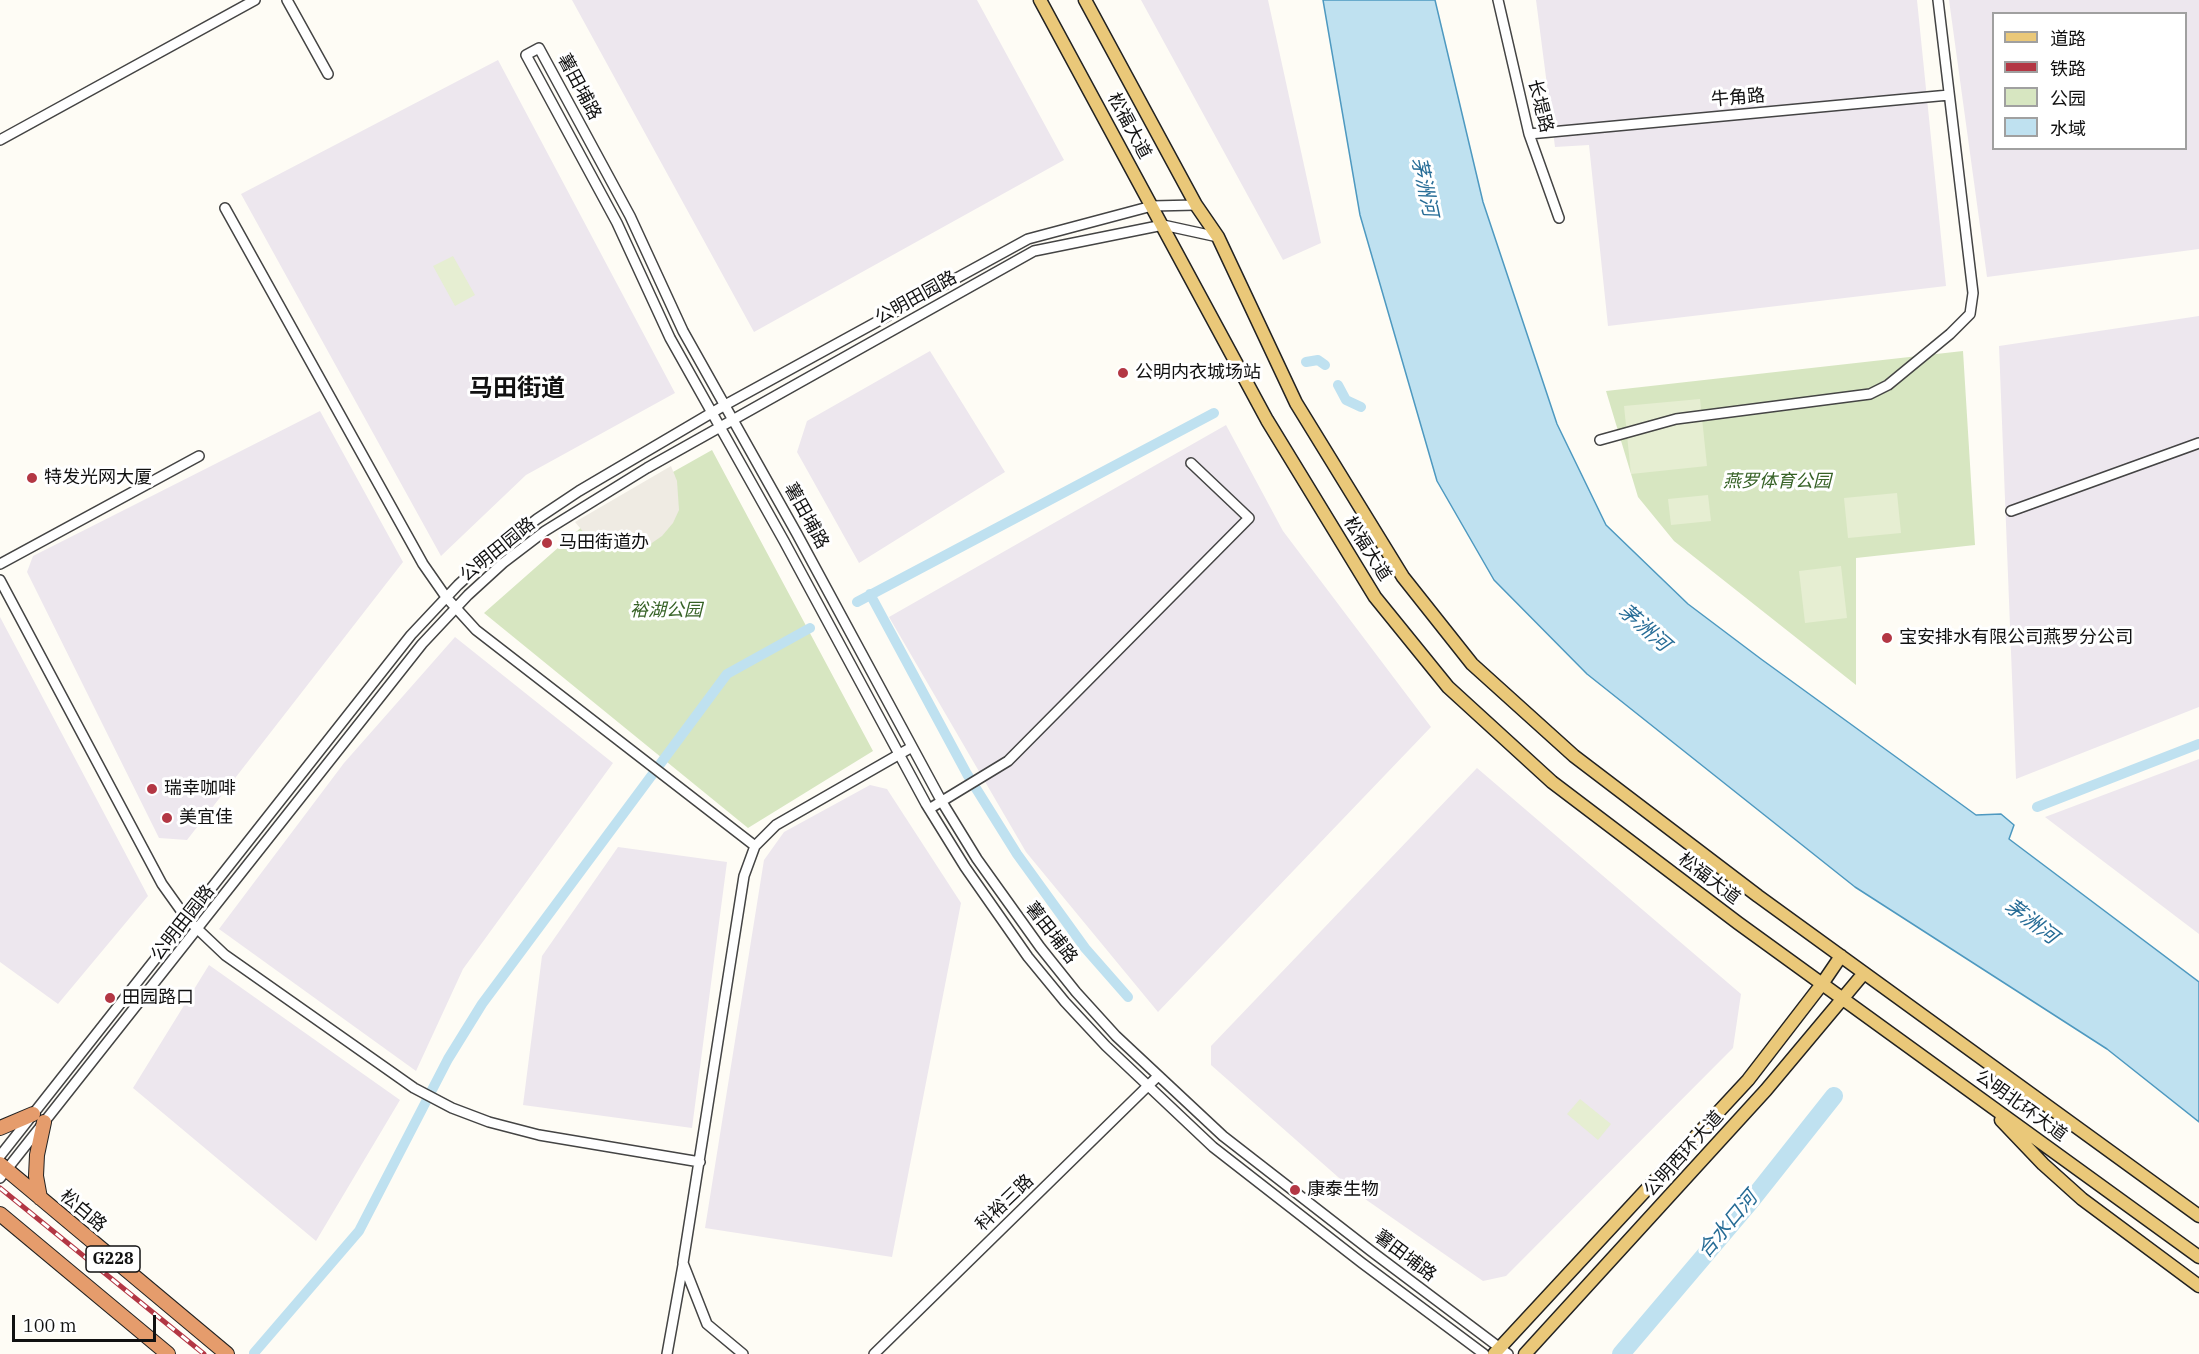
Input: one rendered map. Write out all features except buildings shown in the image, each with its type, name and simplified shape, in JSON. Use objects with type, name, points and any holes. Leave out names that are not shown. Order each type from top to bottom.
[{"type":"highway","points":[[0,1128],[38,1118],[36,1176],[40,1198]]},
{"type":"highway","name":"松白路","points":[[2,1171],[40,1198],[227,1354]]},
{"type":"highway","name":"G228","points":[[0,1214],[168,1354]]},
{"type":"main road","name":"松福大道","points":[[1040,0],[1267,420],[1369,587],[1448,687],[1552,782],[1822,984]]},
{"type":"main road","name":"松福大道","points":[[1085,0],[1196,205],[1218,237],[1296,403],[1403,578],[1472,663],[1574,756],[1841,956]]},
{"type":"main road","name":"公明西环大道","points":[[1501,1352],[1748,1080],[1841,956]]},
{"type":"main road","name":"公明北环大道","points":[[1841,956],[2199,1216]]},
{"type":"main road","name":"公明西环大道","points":[[1525,1354],[1766,1090],[1864,973]]},
{"type":"main road","name":"公明北环大道","points":[[1822,984],[2199,1257]]},
{"type":"main road","points":[[1979,1098],[2043,1164],[2082,1199],[2199,1286]]},
{"type":"street","points":[[0,140],[255,0]]},
{"type":"street","points":[[287,0],[328,74]]},
{"type":"street","name":"长堤路","points":[[1498,0],[1529,134],[1559,218]]},
{"type":"street","points":[[1600,440],[1676,420],[1870,394],[1888,384],[1971,314],[1973,293],[1938,0]]},
{"type":"street","name":"薯田埔路","points":[[1484,1354],[1362,1263],[1214,1147],[1106,1046],[1065,1002],[1028,957],[965,867],[929,809],[784,541],[670,338],[617,223],[526,55],[539,48],[630,216],[683,331],[797,534],[942,802],[977,859],[1040,948],[1116,1036],[1223,1136],[1501,1352]]},
{"type":"street","name":"牛角路","points":[[1529,134],[1950,94]]},
{"type":"street","name":"公明田园路","points":[[2,1171],[38,1118],[187,919],[411,635],[446,597],[494,552],[579,491],[725,405],[1028,239],[1152,206],[1196,205]]},
{"type":"street","points":[[225,208],[423,564],[455,608],[476,630],[755,846]]},
{"type":"street","name":"公明田园路","points":[[0,1156],[38,1118],[198,930],[422,644],[455,608],[503,563],[545,531],[733,419],[1034,251],[1163,225],[1218,237]]},
{"type":"street","points":[[2012,511],[2199,443]]},
{"type":"street","points":[[0,564],[199,456]]},
{"type":"street","points":[[929,809],[1008,760],[1250,518],[1191,463]]},
{"type":"street","points":[[0,580],[162,884],[187,919],[225,955],[414,1088],[452,1108],[489,1122],[539,1135],[700,1162]]},
{"type":"street","points":[[667,1354],[700,1162],[744,876],[755,846],[776,825],[912,747]]},
{"type":"street","name":"科裕三路","points":[[874,1354],[1158,1076]]},
{"type":"street","points":[[683,1263],[707,1324],[743,1354]]},
{"type":"shaded area","points":[[572,0],[977,0],[1064,160],[754,332]]},
{"type":"shaded area","points":[[1141,0],[1268,0],[1321,243],[1283,260]]},
{"type":"shaded area","points":[[1536,0],[1917,0],[1946,286],[1608,326],[1589,145],[1555,147]]},
{"type":"shaded area","points":[[1949,0],[2199,0],[2199,249],[1987,277]]},
{"type":"shaded area","points":[[498,60],[675,393],[526,475],[441,556],[241,194]]},
{"type":"shaded area","points":[[2199,316],[2199,707],[2016,779],[1999,346]]},
{"type":"shaded area","points":[[930,351],[1005,472],[859,563],[797,452],[807,421]]},
{"type":"shaded area","points":[[320,411],[403,562],[187,840],[159,838],[27,572],[33,556]]},
{"type":"shaded area","points":[[1226,425],[1283,531],[1431,727],[1158,1012],[1026,852],[889,617]]},
{"type":"shaded area","points":[[671,466],[677,481],[679,510],[673,523],[662,536],[646,547],[631,551],[601,549],[575,522]]},
{"type":"shaded area","points":[[0,617],[148,896],[58,1004],[0,962]]},
{"type":"shaded area","points":[[455,637],[613,763],[463,969],[416,1071],[219,929],[344,763]]},
{"type":"shaded area","points":[[2199,759],[2199,934],[2045,817]]},
{"type":"shaded area","points":[[1477,768],[1741,994],[1733,1048],[1506,1276],[1483,1281],[1355,1192],[1211,1065],[1211,1046]]},
{"type":"shaded area","points":[[870,785],[887,789],[961,903],[892,1257],[705,1228],[764,860],[784,832]]},
{"type":"shaded area","points":[[618,847],[727,862],[692,1128],[523,1105],[542,956]]},
{"type":"shaded area","points":[[209,965],[400,1100],[316,1241],[133,1088]]},
{"type":"green space","points":[[453,256],[475,295],[455,306],[433,266]]},
{"type":"green space","name":"燕罗体育公园","points":[[1963,351],[1975,545],[1856,558],[1856,685],[1674,541],[1638,497],[1606,391]]},
{"type":"green space","points":[[1700,399],[1707,466],[1631,474],[1624,406]]},
{"type":"green space","name":"裕湖公园","points":[[712,450],[873,751],[748,828],[484,613],[593,517]]},
{"type":"green space","points":[[1897,493],[1901,533],[1848,538],[1844,498]]},
{"type":"green space","points":[[1708,495],[1711,521],[1671,525],[1668,499]]},
{"type":"green space","points":[[1841,566],[1847,618],[1805,623],[1799,571]]},
{"type":"green space","points":[[1580,1099],[1611,1124],[1598,1140],[1567,1114]]},
{"type":"water","name":"茅洲河","points":[[1323,0],[1435,0],[1483,202],[1557,424],[1606,525],[1688,604],[1976,815],[2001,814],[2014,825],[2009,839],[2199,982],[2199,1122],[2107,1049],[1855,887],[1587,674],[1494,580],[1437,481],[1360,215]]},
{"type":"waterway","points":[[1306,362],[1318,360],[1325,365]]},
{"type":"waterway","points":[[1338,385],[1346,400],[1361,407]]},
{"type":"waterway","points":[[857,602],[1214,413]]},
{"type":"waterway","points":[[870,594],[967,774],[1017,854],[1085,948],[1128,997]]},
{"type":"waterway","points":[[254,1353],[359,1231],[448,1059],[482,1004],[727,674],[810,628]]},
{"type":"waterway","points":[[2037,807],[2199,744]]},
{"type":"waterway","name":"合水口河","points":[[1621,1354],[1750,1202],[1834,1096]]},
{"type":"railway","points":[[0,1188],[204,1354]]},
{"type":"place","name":"公明内衣城场站","points":[[1123,373]]},
{"type":"place","name":"特发光网大厦","points":[[32,478]]},
{"type":"place","name":"马田街道办","points":[[547,543]]},
{"type":"place","name":"宝安排水有限公司燕罗分公司","points":[[1887,638]]},
{"type":"place","name":"瑞幸咖啡","points":[[152,789]]},
{"type":"place","name":"美宜佳","points":[[167,818]]},
{"type":"place","name":"田园路口","points":[[110,998]]},
{"type":"place","name":"康泰生物","points":[[1295,1190]]},
{"type":"district","name":"马田街道","points":[[517,389]]}]
